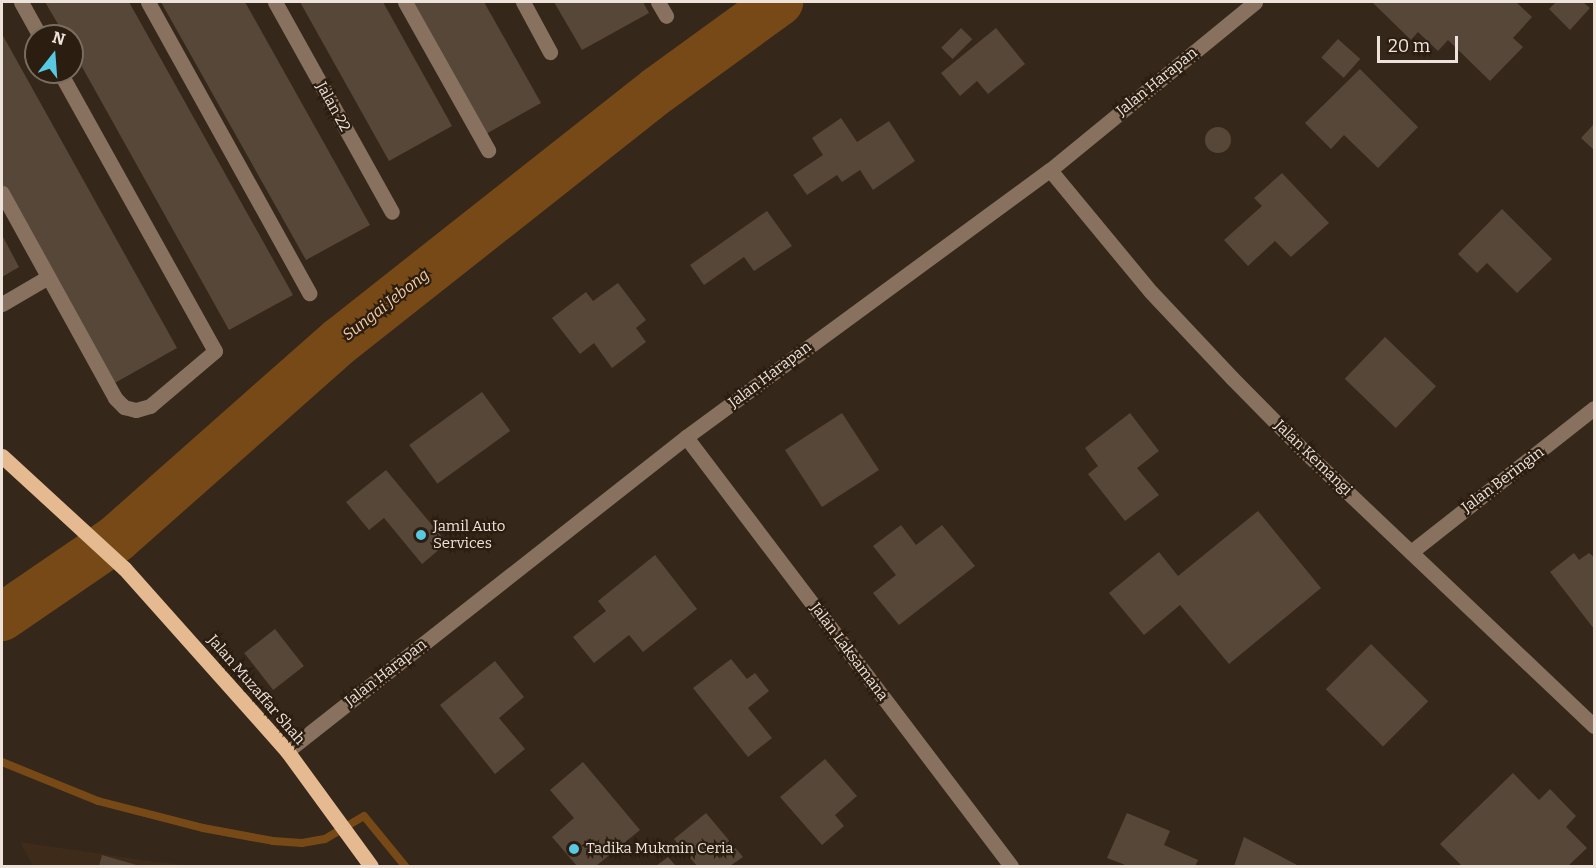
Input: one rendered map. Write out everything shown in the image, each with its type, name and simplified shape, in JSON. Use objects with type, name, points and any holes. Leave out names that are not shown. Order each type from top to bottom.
[{"type":"main road","name":"Jalan Muzaffar Shah","points":[[2,456],[124,568],[287,751],[356,843],[371,867]]},
{"type":"street","points":[[21,2],[33,24]]},
{"type":"street","points":[[148,2],[309,293]]},
{"type":"street","name":"Jalan 22","points":[[275,2],[392,212]]},
{"type":"street","points":[[405,2],[488,150]]},
{"type":"street","points":[[523,2],[550,52]]},
{"type":"street","points":[[658,2],[666,16]]},
{"type":"street","name":"Jalan Harapan","points":[[287,751],[686,437],[1050,170],[1255,2]]},
{"type":"street","points":[[2,193],[115,398],[124,407],[136,410],[150,406],[215,351],[67,84]]},
{"type":"street","name":"Jalan Kemangi","points":[[1050,170],[1151,292],[1301,448],[1594,726]]},
{"type":"street","points":[[2,304],[48,277]]},
{"type":"street","name":"Jalan Beringin","points":[[1411,552],[1594,408]]},
{"type":"street","name":"Jalan Laksamana","points":[[686,437],[1011,867]]},
{"type":"shaded area","points":[[20,842],[150,861],[195,866],[33,866]]},
{"type":"building","points":[[45,2],[129,2],[293,295],[229,330],[84,70],[84,24],[58,24]]},
{"type":"building","points":[[161,2],[245,2],[370,225],[306,260]]},
{"type":"building","points":[[300,2],[383,2],[452,126],[389,161]]},
{"type":"building","points":[[410,2],[484,2],[541,103],[484,135]]},
{"type":"building","points":[[554,2],[643,2],[649,13],[582,50]]},
{"type":"building","points":[[1372,2],[1516,2],[1532,17],[1513,38],[1523,47],[1490,81],[1448,40],[1438,51],[1418,32],[1411,40]]},
{"type":"building","points":[[1556,2],[1583,2],[1590,8],[1570,30],[1549,9]]},
{"type":"building","points":[[961,28],[972,39],[953,59],[941,48]]},
{"type":"building","points":[[996,28],[1025,64],[988,94],[977,81],[960,96],[941,73]]},
{"type":"building","points":[[2,34],[24,73],[24,84],[30,84],[177,348],[113,384],[2,184]]},
{"type":"building","points":[[1338,39],[1360,59],[1344,78],[1321,58]]},
{"type":"building","points":[[1360,69],[1418,127],[1378,168],[1344,135],[1331,149],[1305,123]]},
{"type":"building","points":[[841,118],[857,142],[889,121],[915,161],[873,190],[860,170],[842,182],[837,175],[807,195],[793,175],[823,155],[812,138]]},
{"type":"building","points":[[1594,124],[1594,150],[1581,138]]},
{"type":"building","points":[[1218,127],[1227,131],[1231,140],[1227,149],[1218,153],[1209,149],[1205,140],[1209,131]]},
{"type":"building","points":[[1282,173],[1329,223],[1291,257],[1275,241],[1248,266],[1224,240],[1262,206],[1254,198]]},
{"type":"building","points":[[1502,209],[1552,259],[1517,293],[1487,263],[1477,273],[1458,254]]},
{"type":"building","points":[[767,211],[792,246],[754,271],[744,257],[704,285],[690,265]]},
{"type":"building","points":[[2,235],[19,267],[2,277]]},
{"type":"building","points":[[618,283],[646,320],[636,328],[646,342],[612,368],[594,343],[580,354],[552,318],[586,292],[593,301]]},
{"type":"building","points":[[1385,337],[1436,386],[1396,428],[1345,379]]},
{"type":"building","points":[[482,392],[510,431],[437,484],[409,445]]},
{"type":"building","points":[[842,413],[879,470],[822,507],[785,450]]},
{"type":"building","points":[[1130,413],[1159,451],[1137,468],[1159,495],[1125,521],[1088,474],[1098,466],[1085,448]]},
{"type":"building","points":[[386,470],[447,543],[422,564],[384,518],[369,530],[346,502]]},
{"type":"building","points":[[1258,511],[1321,588],[1229,664],[1180,605],[1144,635],[1109,593],[1159,552],[1178,576]]},
{"type":"building","points":[[901,525],[916,545],[942,525],[975,566],[899,625],[873,593],[896,575],[873,546]]},
{"type":"building","points":[[1574,553],[1579,560],[1589,553],[1594,557],[1594,629],[1550,572]]},
{"type":"building","points":[[655,555],[697,609],[643,652],[629,635],[594,663],[573,637],[606,611],[598,601]]},
{"type":"building","points":[[275,629],[304,666],[273,690],[244,653]]},
{"type":"building","points":[[1371,644],[1428,701],[1383,747],[1326,689]]},
{"type":"building","points":[[731,659],[747,679],[755,673],[769,691],[748,708],[772,738],[748,757],[693,688]]},
{"type":"building","points":[[495,661],[524,697],[499,718],[525,749],[495,774],[440,705]]},
{"type":"building","points":[[825,759],[857,796],[835,815],[844,826],[822,845],[780,797]]},
{"type":"building","points":[[583,762],[640,830],[596,866],[577,866],[552,837],[574,818],[550,790]]},
{"type":"building","points":[[1513,773],[1539,800],[1550,789],[1576,816],[1566,827],[1587,848],[1568,866],[1462,866],[1440,844]]},
{"type":"building","points":[[706,813],[743,857],[730,866],[697,866],[674,839]]},
{"type":"building","points":[[1127,813],[1170,831],[1164,845],[1198,860],[1195,866],[1128,866],[1107,858]]},
{"type":"building","points":[[1244,837],[1299,866],[1234,866]]},
{"type":"building","points":[[102,855],[140,866],[99,866]]},
{"type":"building","points":[[668,857],[676,866],[656,866]]},
{"type":"waterway","name":"Sungai Jebong","points":[[2,617],[116,539],[340,341],[658,90],[779,2]]},
{"type":"waterway","points":[[2,762],[98,801],[203,828],[273,841],[302,843],[325,839],[364,816],[405,866]]},
{"type":"place","name":"Jamil Auto Services","points":[[421,535]]},
{"type":"place","name":"Tadika Mukmin Ceria","points":[[574,849]]}]
